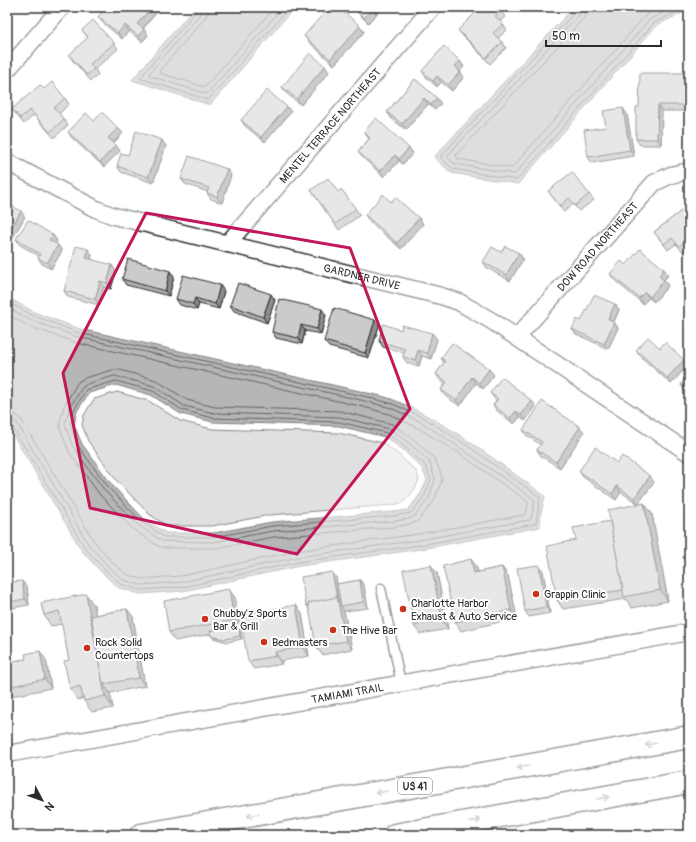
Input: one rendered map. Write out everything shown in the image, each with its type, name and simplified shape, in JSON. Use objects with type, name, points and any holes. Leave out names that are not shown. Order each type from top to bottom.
[{"type":"main road","name":"US 41","points":[[141,835],[689,737]]},
{"type":"main road","points":[[395,835],[689,782]]},
{"type":"street","points":[[7,70],[62,7]]},
{"type":"street","name":"MENTEL TERRACE NORTHEAST","points":[[227,244],[433,7]]},
{"type":"street","name":"GARDNER DRIVE","points":[[7,162],[96,209],[114,216],[440,296],[475,311],[517,337],[689,453]]},
{"type":"street","name":"DOW ROAD NORTHEAST","points":[[517,337],[654,183],[671,175],[689,171]]},
{"type":"street","name":"TAMIAMI TRAIL","points":[[7,754],[689,632]]},
{"type":"lane","points":[[381,588],[401,683]]},
{"type":"highlighted area","points":[[146,213],[350,248],[410,409],[297,554],[90,508],[63,373]]},
{"type":"shaded area","points":[[117,392],[149,401],[180,421],[212,429],[339,433],[383,443],[399,455],[416,471],[419,479],[415,489],[403,503],[270,515],[212,526],[167,526],[149,514],[117,481],[88,441],[82,425],[84,415],[94,399]]},
{"type":"water","points":[[195,7],[295,7],[210,105],[132,80]]},
{"type":"water","points":[[574,7],[689,7],[689,10],[657,25],[518,184],[451,173],[434,157]]},
{"type":"water","points":[[7,297],[34,312],[80,329],[392,399],[435,420],[473,444],[545,496],[540,517],[540,527],[421,549],[300,566],[183,591],[140,594],[119,588],[102,573],[82,551],[9,428],[7,420]],"holes":[[[116,385],[151,395],[181,414],[213,422],[339,426],[385,437],[403,450],[422,468],[427,480],[421,493],[408,510],[272,522],[214,533],[166,533],[144,519],[112,485],[82,444],[74,425],[77,411],[89,393]]]},
{"type":"building","points":[[106,7],[152,7],[137,24],[144,29],[138,36],[125,25],[118,33],[98,17]]},
{"type":"building","points":[[329,7],[338,7],[360,26],[330,59],[304,36]]},
{"type":"building","points":[[353,7],[374,7],[364,18]]},
{"type":"building","points":[[481,7],[497,7],[501,11],[495,16],[503,24],[493,33],[502,42],[486,58],[458,30]]},
{"type":"building","points":[[93,20],[114,43],[90,64],[94,69],[87,75],[69,55],[88,37],[82,30]]},
{"type":"building","points":[[444,46],[460,61],[455,66],[460,72],[448,85],[437,76],[433,81],[422,71]]},
{"type":"building","points":[[310,53],[325,66],[297,99],[282,87]]},
{"type":"building","points":[[640,73],[689,73],[689,86],[685,86],[685,105],[658,105],[657,139],[636,139],[636,107],[639,107]]},
{"type":"building","points":[[415,79],[437,98],[431,105],[424,98],[402,124],[387,112]]},
{"type":"building","points":[[52,82],[65,98],[54,108],[64,119],[50,132],[30,110],[20,118],[12,109],[40,85],[44,89]]},
{"type":"building","points":[[267,90],[287,107],[261,137],[241,120]]},
{"type":"building","points":[[623,108],[630,150],[588,157],[584,130],[606,127],[603,111]]},
{"type":"building","points":[[102,112],[118,128],[108,138],[116,145],[100,162],[68,132],[86,113],[94,121]]},
{"type":"building","points":[[376,118],[409,148],[399,159],[395,155],[380,171],[358,152],[370,138],[364,132]]},
{"type":"building","points":[[136,131],[162,140],[148,177],[117,166],[121,153],[128,155]]},
{"type":"building","points":[[189,156],[227,169],[217,197],[207,193],[209,188],[181,179]]},
{"type":"building","points":[[572,172],[589,194],[575,206],[569,198],[560,206],[548,191]]},
{"type":"building","points":[[328,178],[338,192],[341,189],[356,209],[335,224],[311,190]]},
{"type":"building","points":[[383,194],[391,202],[395,197],[419,218],[397,243],[365,215]]},
{"type":"building","points":[[7,203],[21,211],[7,236]]},
{"type":"building","points":[[689,205],[689,231],[686,233],[689,239],[679,246],[672,238],[664,244],[654,232]]},
{"type":"building","points":[[28,220],[53,235],[49,240],[58,245],[47,263],[38,258],[40,254],[16,239]]},
{"type":"building","points":[[76,246],[88,249],[86,258],[112,265],[107,283],[100,281],[95,299],[64,291]]},
{"type":"building","points":[[505,246],[519,253],[506,275],[483,262],[492,247],[501,252]]},
{"type":"building","points":[[640,249],[664,269],[659,276],[664,280],[650,297],[645,292],[639,298],[610,274],[621,261],[626,265]]},
{"type":"building","points":[[128,259],[170,271],[165,291],[122,279]]},
{"type":"building","points":[[183,275],[220,285],[215,304],[195,298],[193,304],[176,299]]},
{"type":"building","points":[[238,283],[271,294],[263,317],[230,305]]},
{"type":"building","points":[[594,295],[615,304],[608,319],[614,322],[604,344],[572,329],[577,319],[581,321]]},
{"type":"building","points":[[279,299],[322,309],[317,329],[301,325],[298,338],[272,332]]},
{"type":"building","points":[[334,308],[375,320],[365,353],[324,341]]},
{"type":"building","points":[[383,324],[401,330],[402,325],[432,333],[427,353],[418,350],[415,360],[403,357],[405,349],[379,341]]},
{"type":"building","points":[[648,337],[660,348],[665,342],[684,360],[667,378],[636,350]]},
{"type":"building","points":[[452,343],[489,369],[479,383],[472,377],[456,400],[441,390],[447,382],[436,374],[445,361],[441,358]]},
{"type":"building","points":[[689,371],[689,390],[681,385]]},
{"type":"building","points":[[502,377],[532,401],[521,415],[516,411],[510,418],[493,405],[498,399],[490,393]]},
{"type":"building","points":[[542,401],[580,427],[556,462],[537,450],[542,442],[523,430]]},
{"type":"building","points":[[595,447],[617,463],[622,456],[650,476],[634,498],[617,486],[612,494],[579,471]]},
{"type":"building","points":[[644,503],[660,590],[624,597],[608,510]]},
{"type":"building","points":[[610,521],[623,590],[557,600],[547,546],[576,540],[573,528]]},
{"type":"building","points":[[471,559],[474,573],[502,567],[511,610],[455,622],[443,566]]},
{"type":"building","points":[[431,565],[442,620],[414,626],[403,570]]},
{"type":"building","name":"Grappin Clinic","points":[[539,565],[546,607],[525,611],[517,568]]},
{"type":"building","points":[[332,572],[337,598],[308,603],[309,604],[306,605],[301,577]]},
{"type":"building","points":[[360,580],[363,602],[341,606],[337,584]]},
{"type":"building","points":[[22,581],[25,599],[8,602],[7,583]]},
{"type":"building","name":"Chubby'z Sports Bar & Grill","points":[[229,589],[234,620],[169,632],[164,601]]},
{"type":"building","name":"Rock Solid Countertops","points":[[86,594],[105,696],[84,701],[80,686],[70,689],[64,661],[69,660],[59,611],[44,615],[41,603]]},
{"type":"building","name":"The Hive Bar","points":[[337,597],[346,641],[316,646],[308,603]]},
{"type":"building","points":[[296,605],[303,647],[275,652],[276,656],[248,661],[240,615]]},
{"type":"building","points":[[127,609],[139,678],[103,684],[91,616]]},
{"type":"building","points":[[238,625],[240,636],[225,639],[211,636],[210,631]]},
{"type":"building","points":[[40,651],[45,679],[7,687],[7,662],[26,659],[25,654]]},
{"type":"place","name":"Grappin Clinic","points":[[536,594]]},
{"type":"place","name":"Charlotte Harbor Exhaust & Auto Service","points":[[403,609]]},
{"type":"place","name":"Chubby'z Sports Bar & Grill","points":[[205,619]]},
{"type":"place","name":"The Hive Bar","points":[[333,630]]},
{"type":"place","name":"Bedmasters","points":[[264,642]]},
{"type":"place","name":"Rock Solid Countertops","points":[[87,648]]}]
